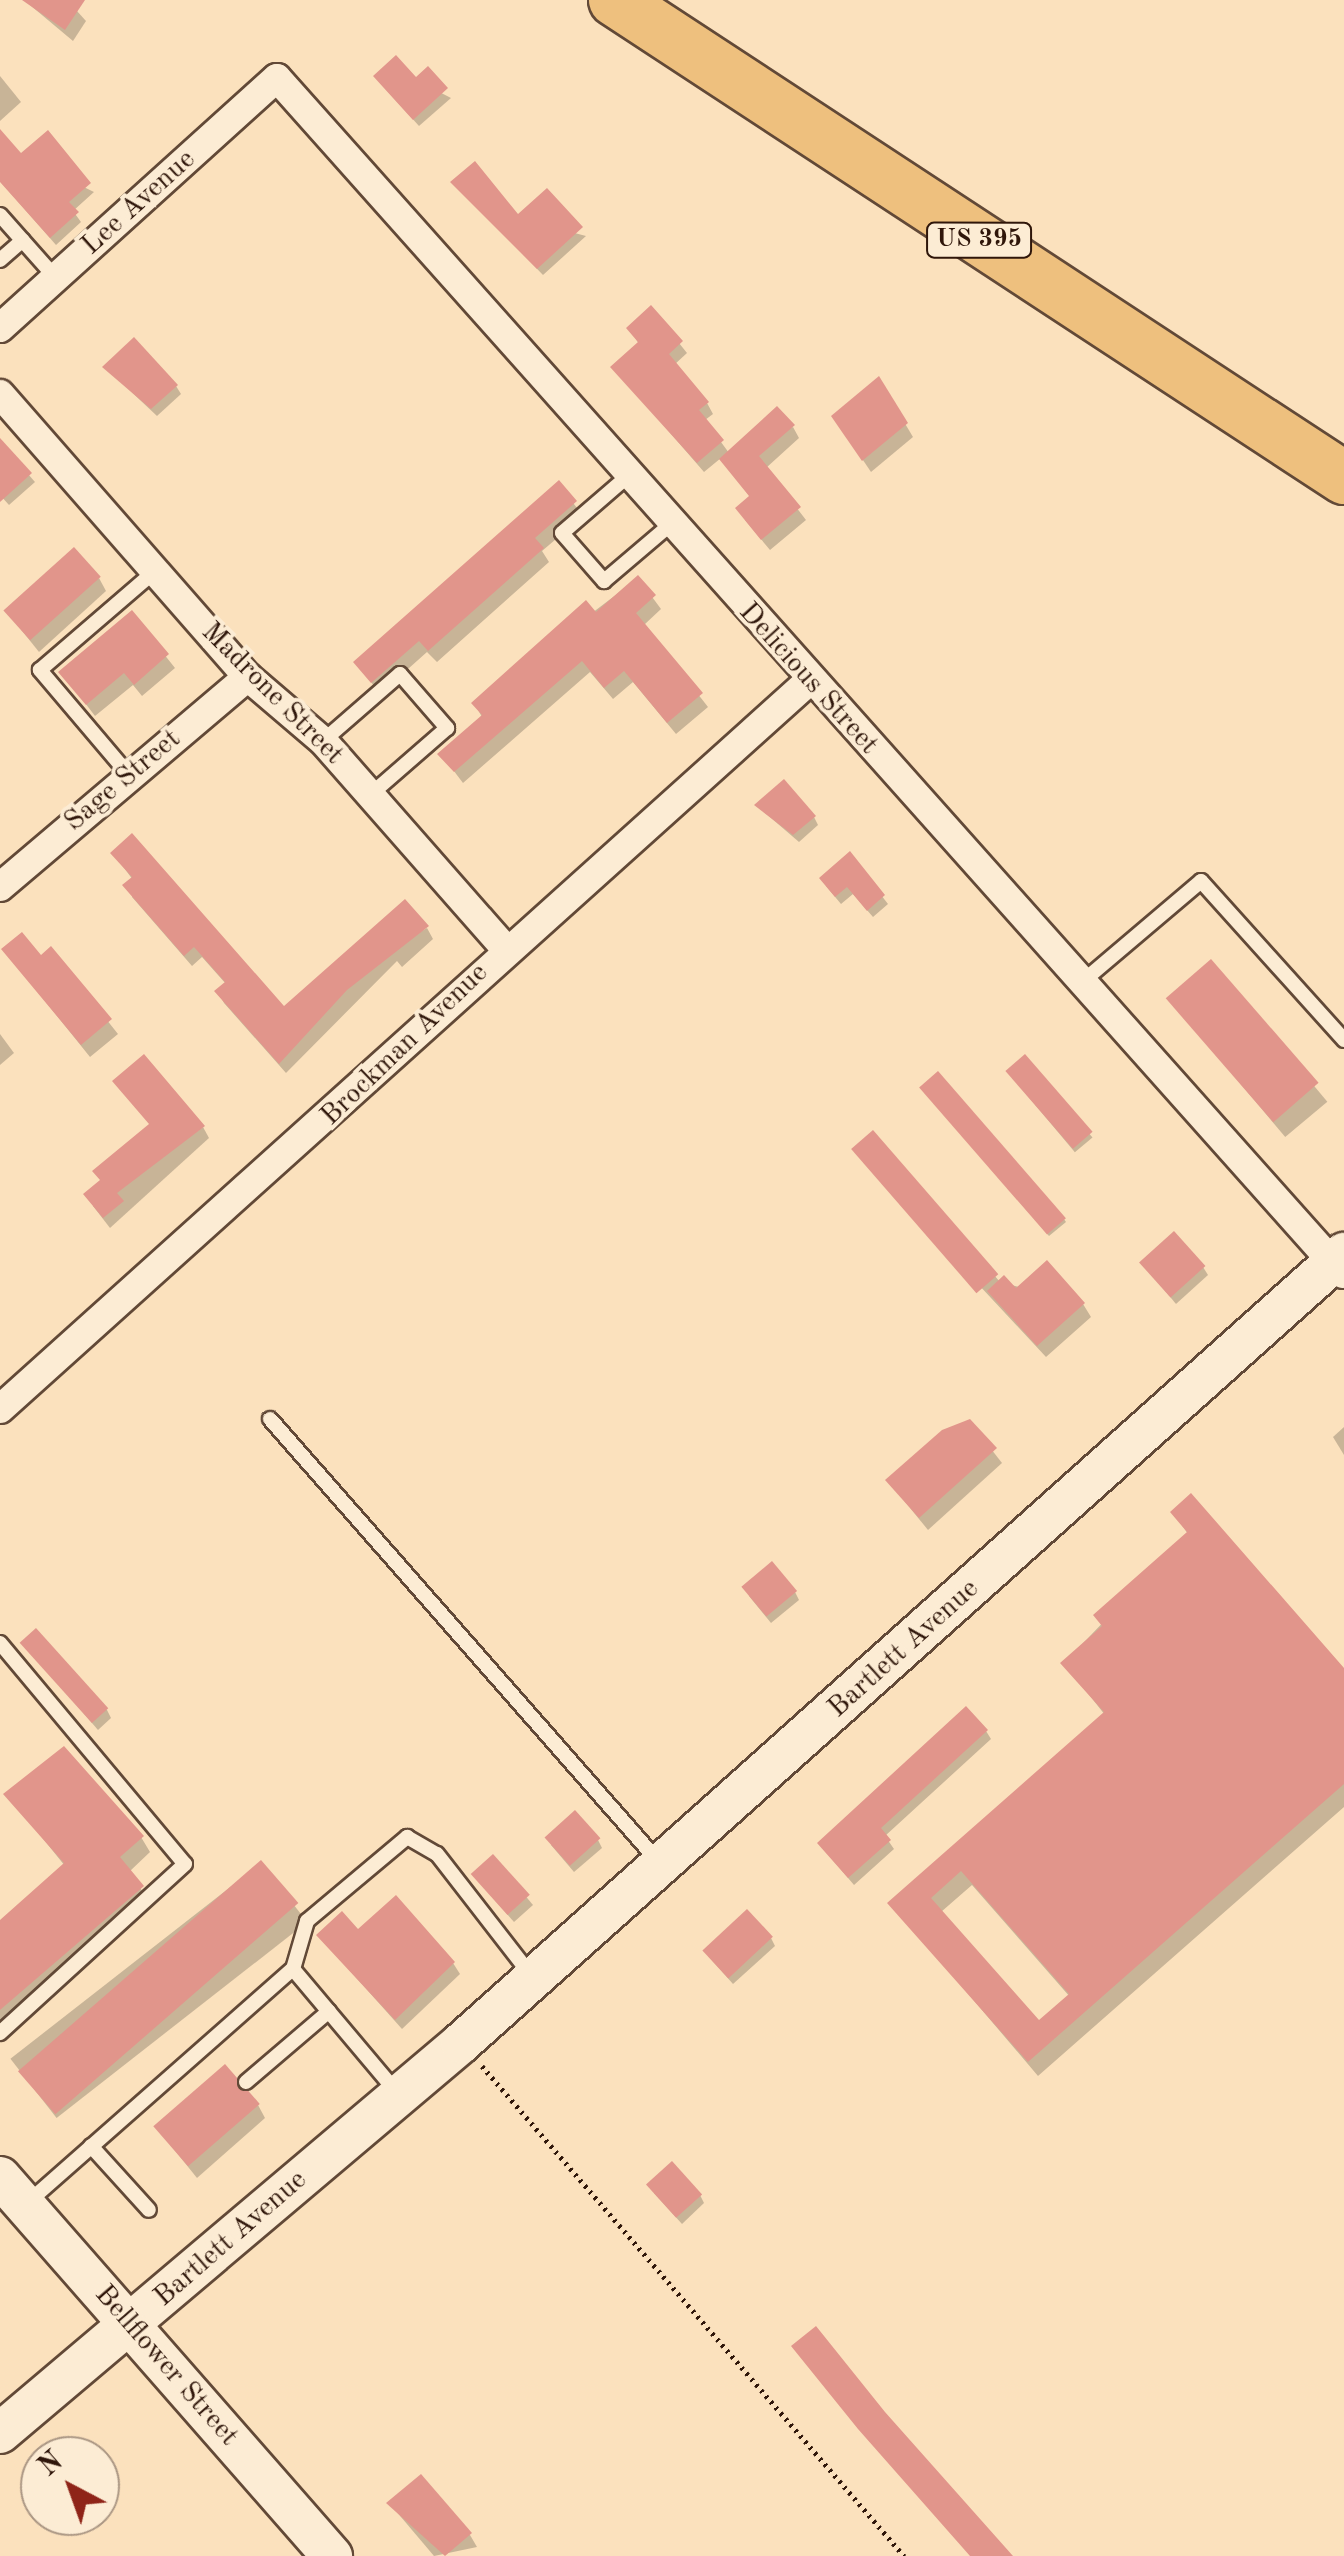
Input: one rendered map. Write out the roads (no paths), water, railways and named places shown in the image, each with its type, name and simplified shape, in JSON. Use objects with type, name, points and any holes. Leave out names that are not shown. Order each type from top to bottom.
[{"type":"highway","name":"US 395","points":[[615,0],[1344,478]]},
{"type":"street","name":"Lee Avenue","points":[[0,328],[277,78]]},
{"type":"street","name":"Delicious Street","points":[[277,78],[809,681],[1340,1263]]},
{"type":"street","name":"Madrone Street","points":[[0,394],[248,677],[324,742],[505,948]]},
{"type":"street","name":"Sage Street","points":[[0,887],[248,677]]},
{"type":"street","name":"Brockman Avenue","points":[[0,1409],[270,1174],[505,948],[809,681]]},
{"type":"street","name":"Bartlett Avenue","points":[[0,2434],[461,2043],[1340,1263]]},
{"type":"street","name":"Bellflower Street","points":[[12,2191],[332,2556]]},
{"type":"lane","points":[[0,214],[56,278]]},
{"type":"lane","points":[[0,260],[23,240]]},
{"type":"lane","points":[[628,476],[562,533],[604,581],[670,524]]},
{"type":"lane","points":[[129,775],[40,670],[155,571]]},
{"type":"lane","points":[[324,742],[400,674],[446,728],[370,795]]},
{"type":"lane","points":[[1082,983],[1200,880],[1344,1040]]},
{"type":"lane","points":[[270,1419],[662,1865]]},
{"type":"lane","points":[[0,1644],[185,1864],[0,2033]]},
{"type":"lane","points":[[12,2191],[91,2146],[293,1969],[307,1920],[406,1836],[437,1854],[534,1978]]},
{"type":"lane","points":[[293,1969],[399,2096]]},
{"type":"lane","points":[[246,2082],[329,2011]]},
{"type":"lane","points":[[91,2146],[149,2210]]}]
